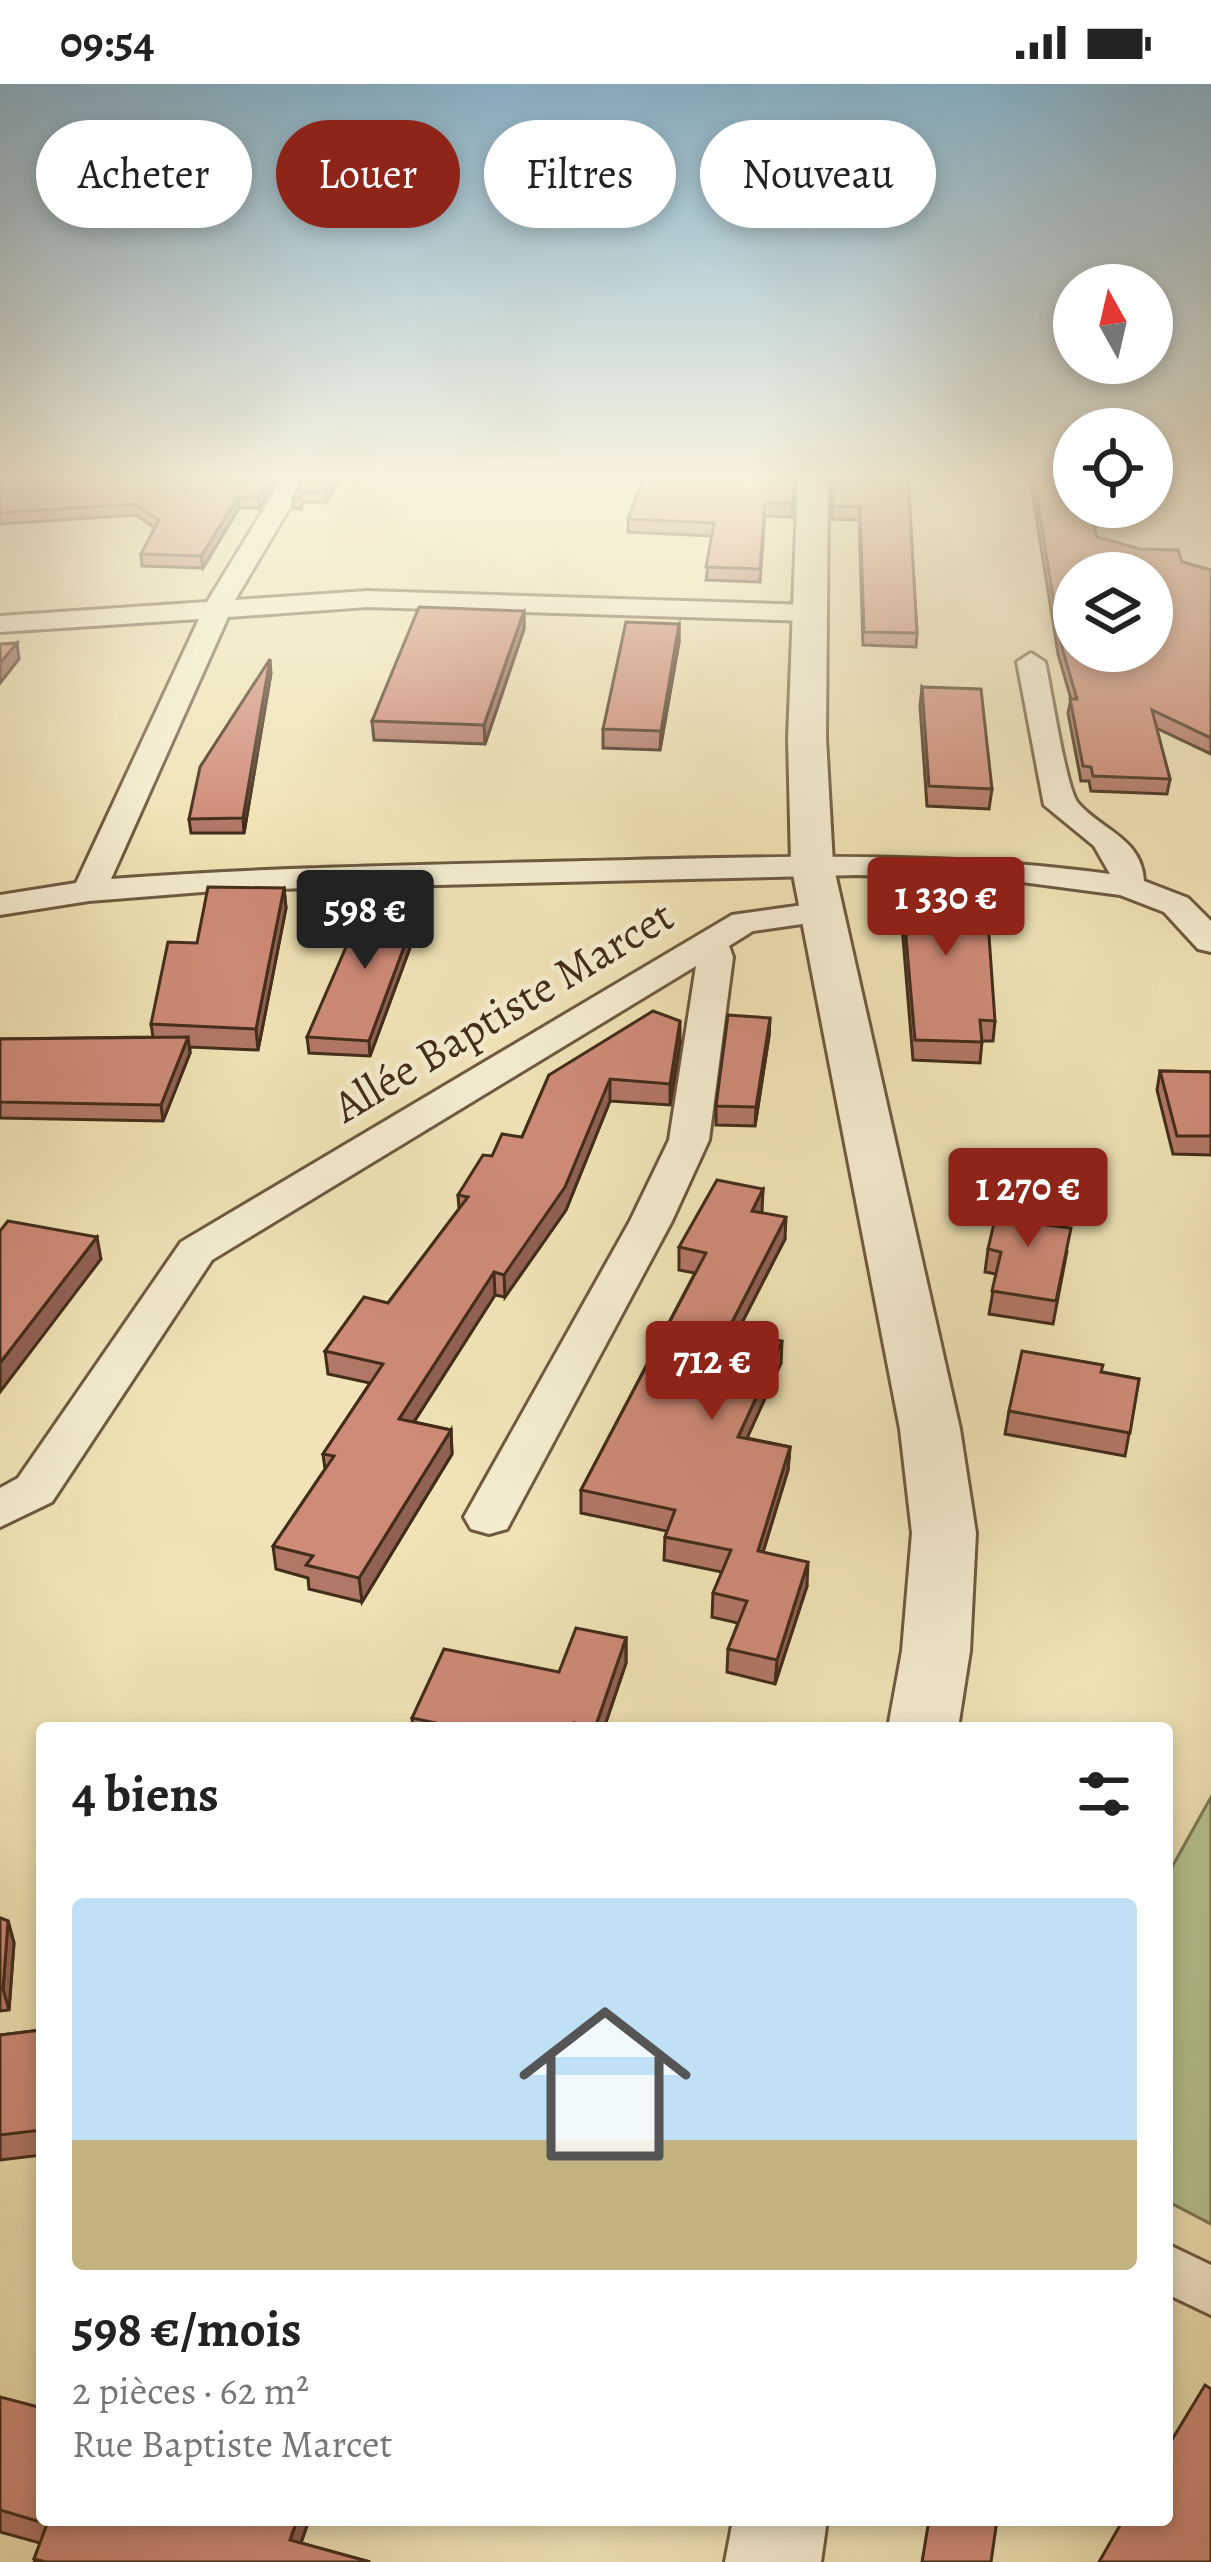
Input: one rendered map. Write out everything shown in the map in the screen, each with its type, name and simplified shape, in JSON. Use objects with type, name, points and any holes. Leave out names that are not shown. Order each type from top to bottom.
[{"type":"street","points":[[89,891],[227,594]]},
{"type":"street","points":[[812,594],[807,738],[819,888],[930,1429],[944,1533],[936,1652],[924,1722]]},
{"type":"street","points":[[0,623],[410,599],[812,613]]},
{"type":"street","points":[[1031,662],[1060,805],[1127,862],[1127,886]]},
{"type":"street","points":[[0,905],[89,891],[228,880],[819,888],[1014,872],[1127,886],[1176,905],[1211,941]]},
{"type":"street","name":"Allée Baptiste Marcet","points":[[0,1510],[34,1490],[196,1251],[709,941],[819,888]]},
{"type":"street","points":[[489,1517],[651,1221],[688,1140],[715,957],[709,941]]},
{"type":"street","points":[[1173,2272],[1211,2290]]},
{"type":"street","points":[[773,2562],[780,2526]]},
{"type":"green space","points":[[1211,1797],[1211,2224],[1173,2204],[1173,1865]]},
{"type":"building","points":[[863,594],[915,594],[917,633],[864,632]]},
{"type":"building","points":[[1173,594],[1211,594],[1211,738],[1152,710],[1170,779],[1093,776],[1091,767],[1083,766],[1070,699],[1077,699],[1069,672],[1173,672]]},
{"type":"building","points":[[419,607],[524,611],[484,725],[372,721]]},
{"type":"building","points":[[626,622],[679,624],[661,731],[603,729]]},
{"type":"building","points":[[17,643],[0,663],[0,644]]},
{"type":"building","points":[[270,659],[243,818],[189,819],[200,767]]},
{"type":"building","points":[[922,687],[981,689],[992,789],[929,786]]},
{"type":"building","points":[[900,870],[962,871],[968,921],[988,922],[995,1021],[980,1020],[982,1042],[915,1040]]},
{"type":"building","points":[[208,887],[284,888],[256,1029],[151,1024],[168,942],[197,943]]},
{"type":"building","points":[[366,901],[420,904],[369,1041],[307,1037]]},
{"type":"building","points":[[653,1011],[680,1021],[670,1084],[610,1079],[565,1187],[504,1275],[494,1272],[399,1419],[451,1430],[359,1578],[306,1565],[313,1556],[273,1546],[334,1456],[323,1454],[383,1364],[325,1351],[364,1297],[388,1303],[468,1197],[458,1195],[483,1155],[492,1156],[502,1134],[522,1137],[549,1075]]},
{"type":"building","points":[[728,1015],[770,1018],[756,1107],[716,1106]]},
{"type":"building","points":[[188,1037],[161,1105],[0,1102],[0,1039]]},
{"type":"building","points":[[1160,1071],[1211,1072],[1211,1136],[1177,1136]]},
{"type":"building","points":[[717,1180],[763,1189],[752,1211],[786,1217],[731,1324],[750,1328],[747,1334],[782,1341],[738,1437],[790,1447],[758,1551],[808,1562],[777,1660],[728,1649],[747,1601],[713,1593],[731,1550],[665,1537],[675,1510],[581,1490],[706,1253],[679,1247]]},
{"type":"building","points":[[1000,1198],[1050,1205],[1046,1225],[1071,1228],[1056,1301],[992,1291],[1001,1252],[988,1249]]},
{"type":"building","points":[[8,1221],[97,1237],[0,1363],[0,1231]]},
{"type":"building","points":[[1022,1351],[1103,1365],[1101,1372],[1139,1379],[1130,1433],[1009,1411]]},
{"type":"building","points":[[576,1628],[626,1638],[597,1722],[412,1718],[444,1649],[559,1672]]},
{"type":"building","points":[[0,1918],[8,1921],[3,1989],[0,1989]]},
{"type":"building","points":[[36,2031],[36,2131],[0,2135],[0,2035]]},
{"type":"building","points":[[1205,2385],[1211,2389],[1211,2562],[1099,2562],[1120,2526],[1173,2526],[1173,2438]]},
{"type":"building","points":[[0,2397],[36,2406],[36,2521],[0,2510]]},
{"type":"building","points":[[46,2526],[295,2526],[290,2540],[370,2562],[46,2562],[34,2559]]},
{"type":"building","points":[[928,2526],[996,2526],[991,2562],[922,2562]]}]
